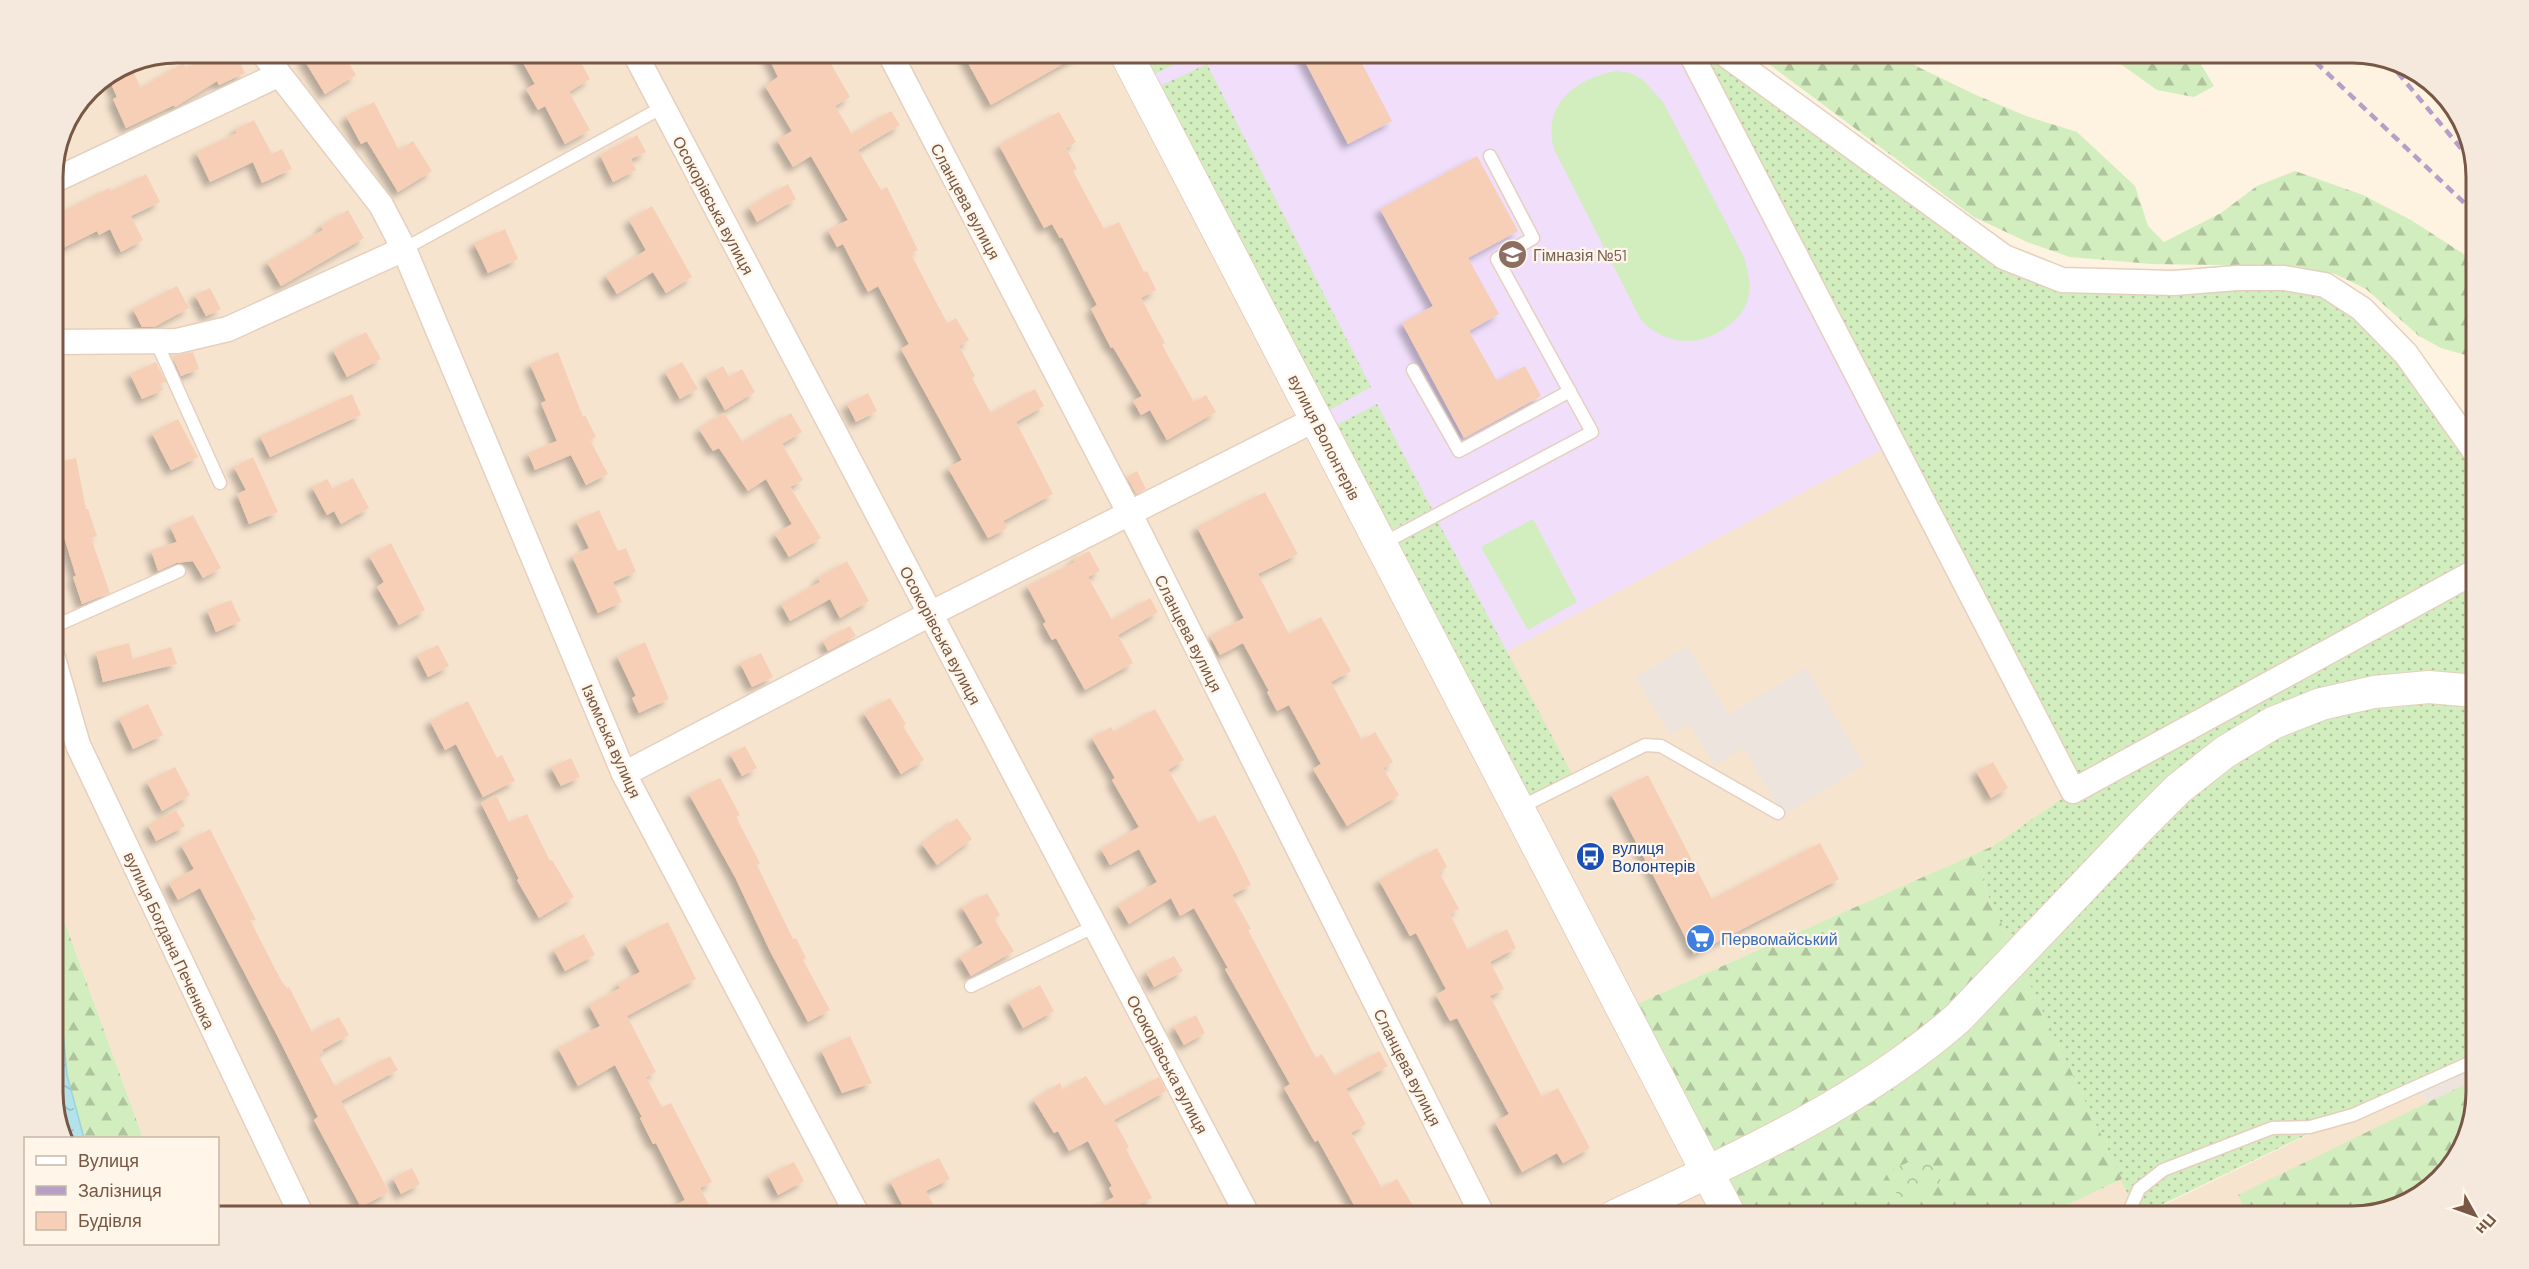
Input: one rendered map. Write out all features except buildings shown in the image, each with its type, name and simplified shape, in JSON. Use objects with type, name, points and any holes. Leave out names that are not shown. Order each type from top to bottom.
[{"type":"street","points":[[63,342],[177,342],[228,329],[404,249],[381,206],[270,63]]},
{"type":"street","name":"Осокорівська вулиця","points":[[640,63],[1243,1206]]},
{"type":"street","name":"Сланцева вулиця","points":[[895,63],[1130,514],[1478,1206]]},
{"type":"street","name":"вулиця Волонтерів","points":[[1131,63],[1725,1206]]},
{"type":"street","points":[[1696,63],[2073,791],[2466,576]]},
{"type":"street","points":[[1737,63],[2004,257],[2062,280],[2174,283],[2237,278],[2284,278],[2325,285],[2362,309],[2406,354],[2466,439]]},
{"type":"street","points":[[63,176],[278,75]]},
{"type":"street","name":"Ізюмська вулиця","points":[[404,249],[624,774],[853,1206]]},
{"type":"street","points":[[624,774],[930,614],[1316,419]]},
{"type":"street","points":[[1636,1206],[1707,1173],[1846,1099],[1922,1050],[1958,1018],[2178,789],[2225,752],[2273,723],[2321,704],[2374,692],[2418,688],[2466,690]]},
{"type":"street","name":"вулиця Богдана Печенюка","points":[[63,693],[78,745],[297,1206]]},
{"type":"lane","points":[[404,249],[663,107]]},
{"type":"lane","points":[[1381,545],[1592,432],[1497,259],[1533,238],[1490,156]]},
{"type":"lane","points":[[156,341],[220,483]]},
{"type":"lane","points":[[1413,370],[1459,451],[1570,391]]},
{"type":"lane","points":[[63,623],[179,571]]},
{"type":"lane","points":[[1518,808],[1646,745],[1661,746],[1778,813]]},
{"type":"lane","points":[[971,986],[1095,926]]},
{"type":"lane","points":[[2131,1206],[2139,1189],[2163,1170],[2272,1128],[2310,1127],[2353,1115],[2466,1064]]},
{"type":"shaded area","points":[[177,63],[1145,63],[1893,444],[2073,791],[1993,846],[1623,1010],[1725,1206],[219,1206],[219,1137],[143,1137],[63,918],[63,170],[67,148],[75,127],[96,96],[120,78],[155,65]]},
{"type":"shaded area","name":"Гімназія №51","points":[[1130,63],[1695,63],[1893,444],[1452,681]]},
{"type":"shaded area","points":[[1688,646],[1729,714],[1806,668],[1865,765],[1784,815],[1743,748],[1715,766],[1689,724],[1671,735],[1635,677]]},
{"type":"shaded area","points":[[2466,1058],[2465,1107],[2460,1128],[2449,1152],[2417,1082]]},
{"type":"shaded area","points":[[2417,1082],[2449,1152],[2438,1167],[2415,1187],[2374,1204],[2359,1206],[2162,1206]]},
{"type":"shaded area","points":[[2122,1179],[2134,1206],[2065,1206]]},
{"type":"green space","points":[[1149,63],[1177,63],[1155,74]]},
{"type":"green space","points":[[1695,63],[1736,63],[2004,257],[2062,280],[2284,278],[2362,309],[2466,440],[2466,1058],[2159,1206],[2133,1206],[1985,889],[1982,864],[1993,846],[2073,791]]},
{"type":"green space","points":[[1767,63],[1912,63],[1976,95],[2026,116],[2077,132],[2135,186],[2148,226],[2164,242],[2221,213],[2257,186],[2295,171],[2363,195],[2411,220],[2466,256],[2466,355],[2441,348],[2419,336],[2366,289],[2335,274],[2295,266],[2152,264],[2070,257],[2027,242],[1974,217]]},
{"type":"green space","points":[[2119,63],[2200,63],[2214,86],[2194,97],[2157,90]]},
{"type":"green space","points":[[1207,64],[1371,387],[1326,412],[1156,88]]},
{"type":"green space","points":[[1616,71],[1631,73],[1643,80],[1663,102],[1744,257],[1749,294],[1742,312],[1733,322],[1707,338],[1684,341],[1672,339],[1651,329],[1641,320],[1554,149],[1553,119],[1565,96],[1587,80]]},
{"type":"green space","points":[[1377,404],[1432,509],[1391,530],[1333,427]]},
{"type":"green space","points":[[1533,519],[1577,602],[1528,630],[1481,547]]},
{"type":"green space","points":[[1437,520],[1572,774],[1527,797],[1396,543]]},
{"type":"green space","points":[[1993,846],[1982,864],[1985,889],[2122,1179],[2065,1206],[1725,1206],[1623,1010]]},
{"type":"green space","points":[[63,918],[143,1137],[84,1137],[67,1075],[63,1032]]},
{"type":"green space","points":[[2466,1084],[2462,1121],[2447,1155],[2427,1178],[2402,1194],[2374,1204],[2359,1206],[2243,1206],[2238,1195]]},
{"type":"green space","points":[[1927,1153],[1942,1183],[1902,1204],[1886,1173]]},
{"type":"water","points":[[63,1032],[67,1075],[84,1137],[73,1137],[65,1114]]},
{"type":"railway","points":[[2317,63],[2466,205]]},
{"type":"railway","points":[[2398,73],[2463,150]]},
{"type":"place","name":"Гімназія №51","points":[[1512,254]]},
{"type":"place","name":"вулиця Волонтерів","points":[[1591,856]]},
{"type":"place","name":"Первомайський","points":[[1700,938]]}]
